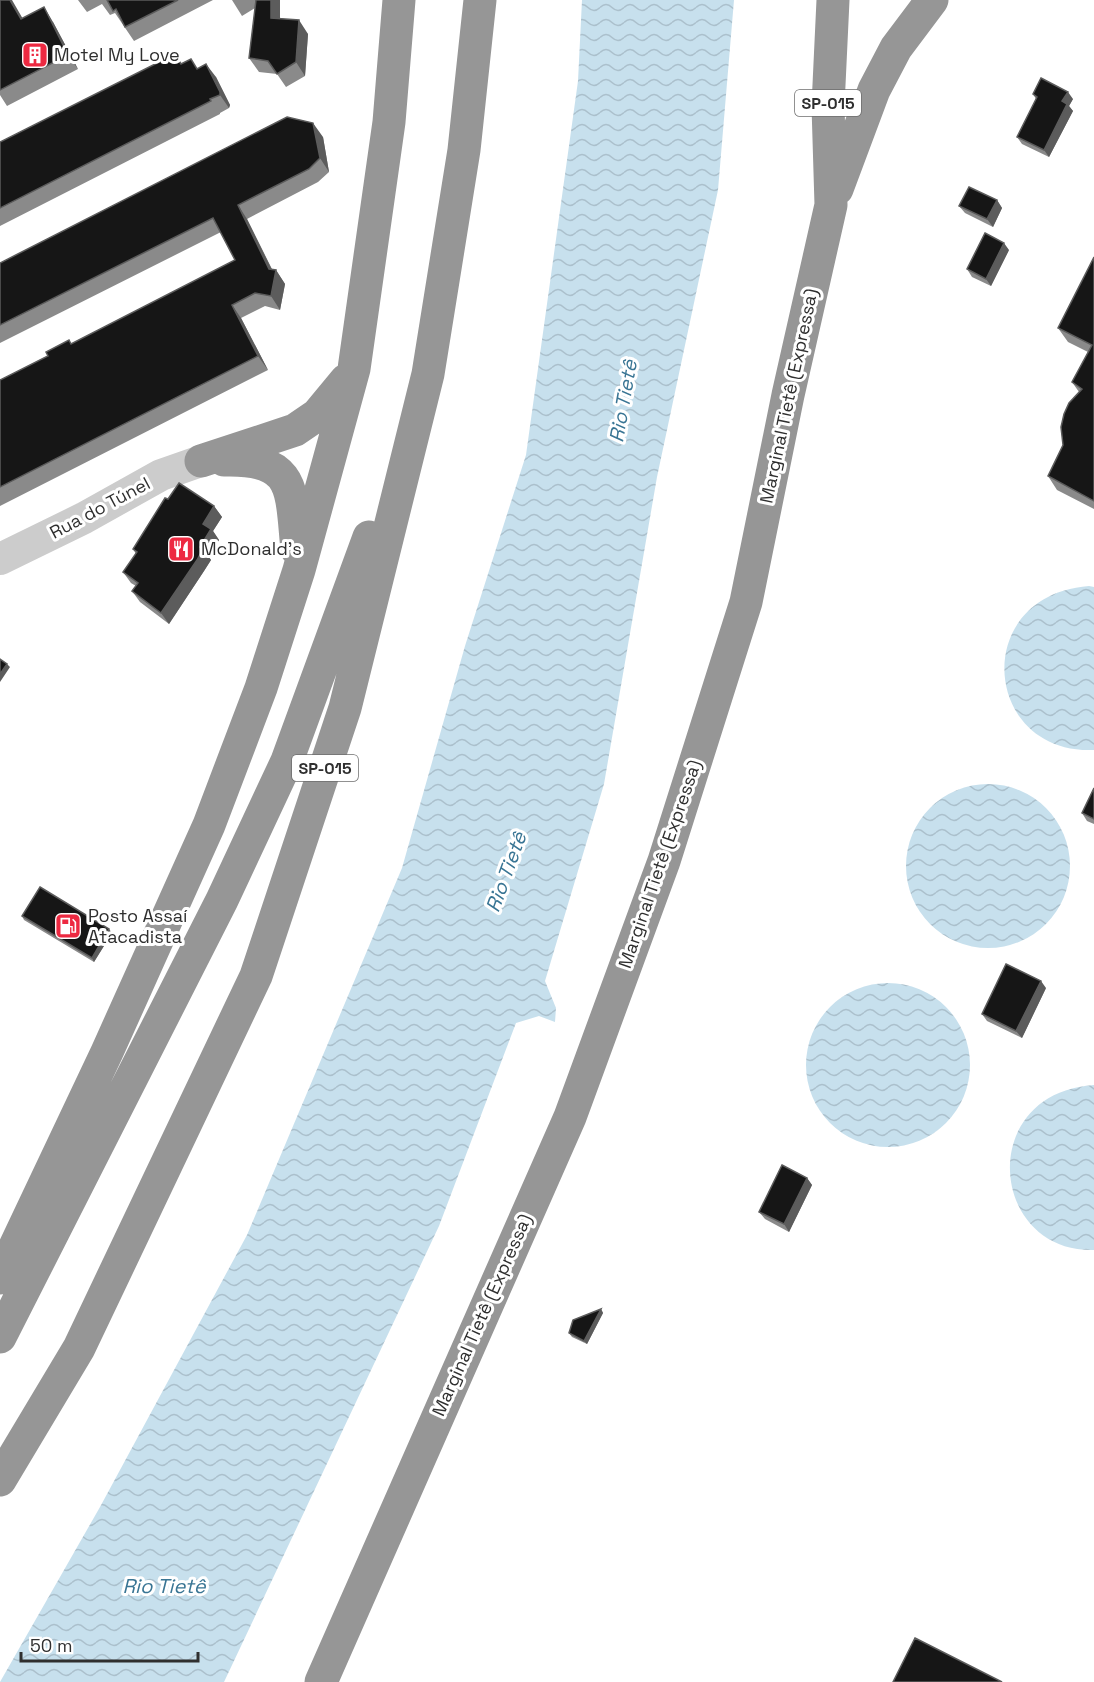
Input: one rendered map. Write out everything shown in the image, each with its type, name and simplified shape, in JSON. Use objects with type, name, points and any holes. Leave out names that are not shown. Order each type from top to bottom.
[{"type":"highway","points":[[0,1278],[107,1052],[209,825],[261,688],[299,570],[354,369],[389,122],[399,0]]},
{"type":"highway","name":"SP-015","points":[[0,1480],[80,1348],[256,976],[345,708],[428,374],[464,150],[480,0]]},
{"type":"highway","name":"Marginal Tietê (Expressa)","points":[[321,1682],[570,1117],[664,861],[746,602],[788,395],[831,205],[828,106],[833,0]]},
{"type":"highway","points":[[831,205],[874,90],[896,48],[932,0]]},
{"type":"highway","points":[[201,461],[284,435],[300,427],[317,415],[354,369]]},
{"type":"highway","points":[[0,1337],[217,910],[287,761],[428,374]]},
{"type":"highway","points":[[201,461],[252,460],[272,466],[279,472],[289,486],[292,496],[299,570]]},
{"type":"street","name":"Rua do Túnel","points":[[0,559],[75,523],[161,475],[201,461]]},
{"type":"water","name":"Rio Tietê","points":[[582,0],[734,0],[718,190],[657,477],[604,784],[545,981],[556,1008],[555,1022],[539,1016],[516,1023],[439,1226],[224,1682],[0,1682],[100,1507],[247,1235],[402,868],[465,646],[526,455],[578,81]]},
{"type":"water","points":[[1089,586],[1094,587],[1094,750],[1057,745],[1029,728],[1012,703],[1005,673],[1008,643],[1023,616],[1050,596]]},
{"type":"water","points":[[988,784],[1004,785],[1020,790],[1034,797],[1046,808],[1057,820],[1064,834],[1069,850],[1069,882],[1064,898],[1057,912],[1046,924],[1034,935],[1020,942],[1004,947],[988,948],[972,947],[956,942],[942,935],[930,924],[919,912],[912,898],[907,882],[906,866],[907,850],[912,834],[919,820],[930,808],[942,797],[956,790],[972,785]]},
{"type":"water","points":[[888,983],[904,984],[920,989],[946,1007],[964,1033],[969,1049],[969,1081],[964,1097],[946,1123],[920,1141],[904,1146],[888,1147],[872,1146],[856,1141],[830,1123],[812,1097],[807,1081],[806,1065],[807,1049],[812,1033],[830,1007],[856,989],[872,984]]},
{"type":"water","points":[[1094,1085],[1094,1250],[1059,1244],[1033,1227],[1016,1201],[1010,1172],[1014,1142],[1029,1115],[1056,1095]]},
{"type":"building","points":[[0,0],[10,0],[21,19],[44,7],[68,55],[0,90]]},
{"type":"building","points":[[107,0],[178,0],[125,27],[116,9],[113,11]]},
{"type":"building","points":[[256,0],[271,0],[271,18],[299,20],[296,62],[277,74],[268,61],[249,58]]},
{"type":"building","points":[[175,54],[181,64],[191,59],[197,69],[206,64],[220,95],[0,208],[0,142]]},
{"type":"building","points":[[1041,78],[1068,92],[1062,101],[1067,104],[1044,150],[1017,137],[1037,97],[1033,94]]},
{"type":"building","points":[[287,117],[313,123],[320,158],[309,169],[238,205],[269,269],[276,270],[271,296],[255,293],[232,305],[258,356],[0,487],[0,380],[48,356],[46,352],[69,340],[71,344],[235,260],[213,218],[0,325],[0,263]]},
{"type":"building","points":[[969,187],[997,200],[987,219],[959,206]]},
{"type":"building","points":[[985,233],[1004,243],[986,279],[967,269]]},
{"type":"building","points":[[1094,257],[1094,501],[1048,476],[1063,445],[1061,427],[1064,414],[1069,403],[1082,389],[1072,382],[1092,345],[1058,328]]},
{"type":"building","name":"McDonald's","points":[[179,483],[214,506],[203,524],[211,529],[200,547],[203,549],[197,560],[161,613],[132,591],[138,583],[123,572],[137,552],[133,549],[165,498],[168,499]]},
{"type":"building","points":[[0,659],[7,664],[0,674]]},
{"type":"building","points":[[1094,788],[1094,819],[1082,813]]},
{"type":"building","name":"Posto Assaí Atacadista","points":[[40,887],[109,929],[92,958],[22,916]]},
{"type":"building","points":[[1006,964],[1041,981],[1016,1031],[982,1014]]},
{"type":"building","points":[[782,1165],[807,1178],[784,1224],[759,1212]]},
{"type":"building","points":[[601,1309],[584,1341],[569,1333],[573,1320]]},
{"type":"building","points":[[915,1638],[1002,1682],[893,1682]]},
{"type":"place","name":"Motel My Love","points":[[35,55]]},
{"type":"place","name":"McDonald's","points":[[181,549]]},
{"type":"place","name":"Posto Assaí Atacadista","points":[[68,926]]}]
